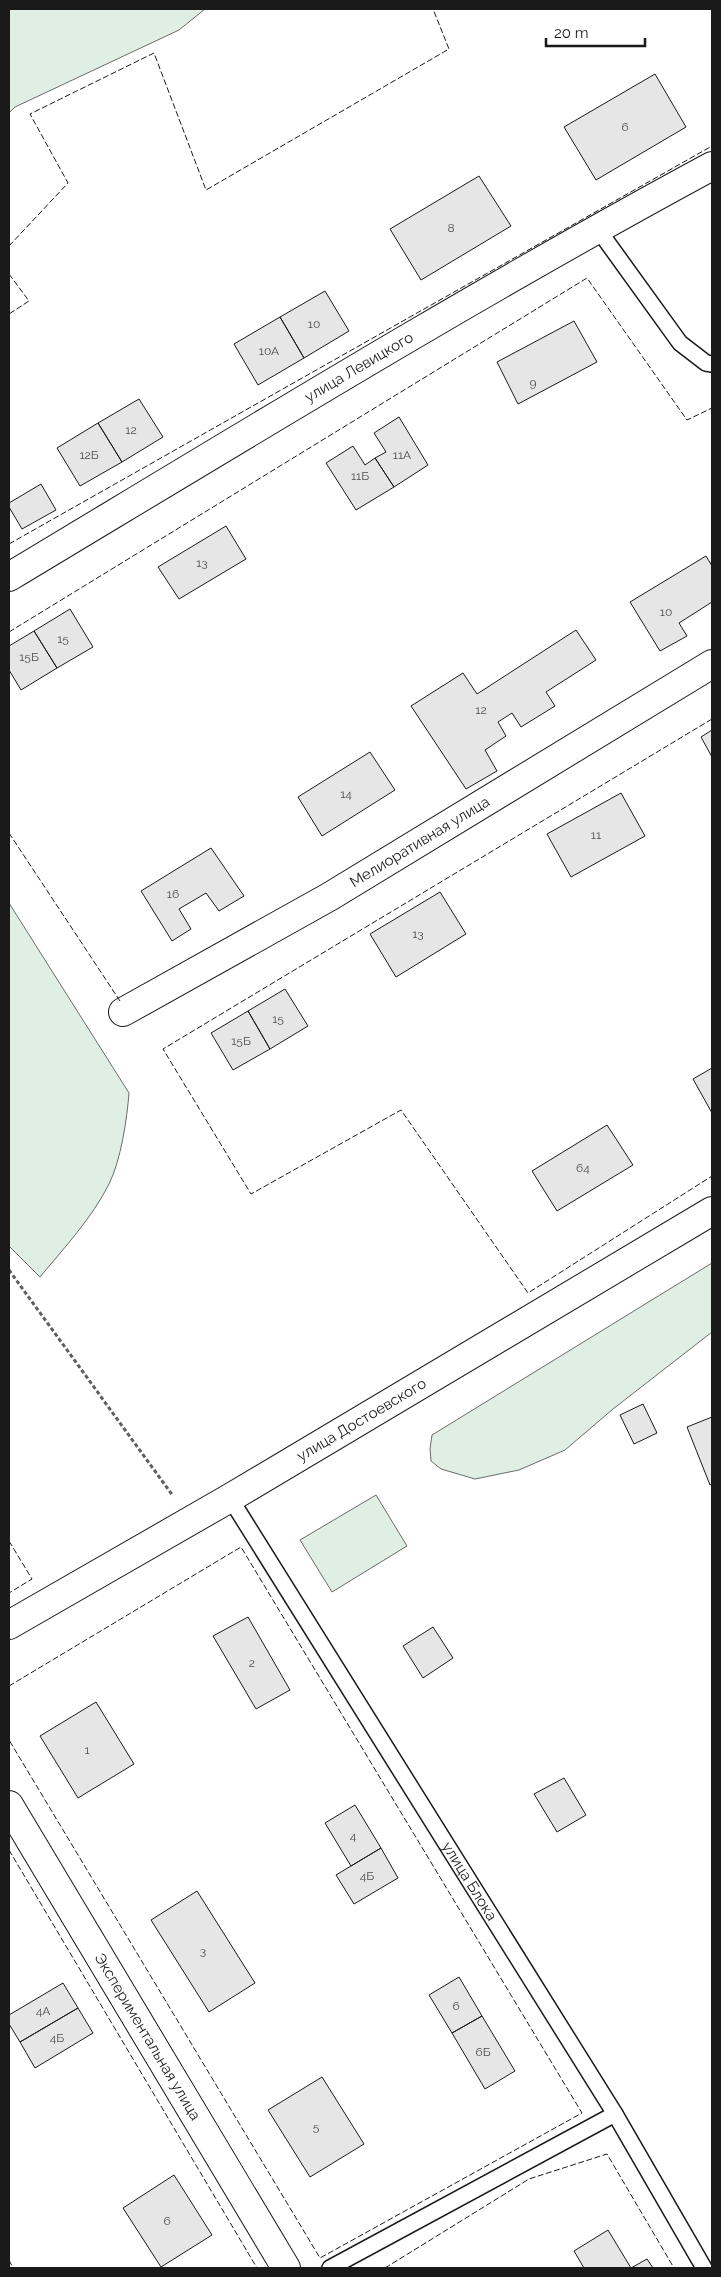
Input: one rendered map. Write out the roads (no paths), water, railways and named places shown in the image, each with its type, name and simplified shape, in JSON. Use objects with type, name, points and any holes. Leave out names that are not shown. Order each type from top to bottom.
[{"type":"street","name":"улица Левицкого","points":[[9,576],[444,316],[597,228],[712,166]]},
{"type":"street","name":"Мелиоративная улица","points":[[123,1012],[329,897],[712,664]]},
{"type":"street","name":"улица Достоевского","points":[[9,1625],[230,1498],[712,1211]]},
{"type":"street","name":"Экспериментальная улица","points":[[9,1805],[286,2268]]},
{"type":"lane","points":[[597,228],[680,343],[706,363],[712,364]]},
{"type":"lane","name":"улица Блока","points":[[230,1498],[614,2114],[704,2268]]},
{"type":"lane","points":[[330,2268],[614,2114]]}]
